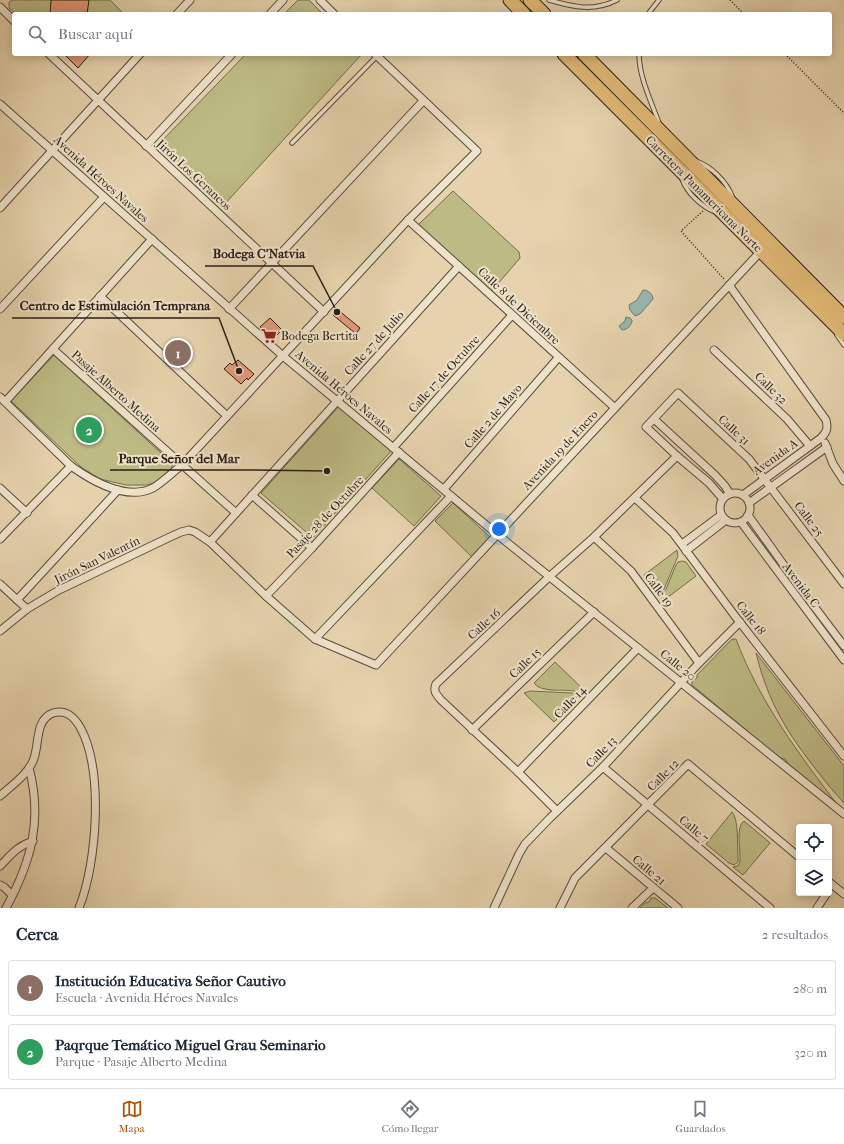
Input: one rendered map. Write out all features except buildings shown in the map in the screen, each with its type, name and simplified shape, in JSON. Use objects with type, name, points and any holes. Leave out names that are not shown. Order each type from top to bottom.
[{"type":"highway","points":[[510,0],[522,12]]},
{"type":"highway","points":[[530,0],[542,12]]},
{"type":"highway","name":"Carretera Panamericana Norte","points":[[566,56],[680,161],[732,213],[844,317]]},
{"type":"highway","name":"Carretera Panamericana Norte","points":[[586,56],[664,135],[680,161]]},
{"type":"highway","name":"Carretera Panamericana Norte","points":[[732,213],[761,251],[808,298],[840,333]]},
{"type":"street","points":[[179,12],[190,0]]},
{"type":"street","points":[[272,12],[283,0]]},
{"type":"street","points":[[320,0],[332,12]]},
{"type":"street","points":[[0,7],[12,19]]},
{"type":"street","name":"Jirón Los Geraneos","points":[[52,56],[324,312]]},
{"type":"street","points":[[0,208],[138,56]]},
{"type":"street","points":[[146,146],[230,56]]},
{"type":"street","points":[[152,239],[53,349],[3,400],[72,466],[96,482],[118,490],[130,492],[148,490],[154,487],[182,465],[408,220],[477,151],[377,56]]},
{"type":"street","points":[[230,308],[423,101]]},
{"type":"street","name":"Avenida Héroes Navales","points":[[1,107],[283,356],[498,534]]},
{"type":"street","points":[[0,309],[104,197]]},
{"type":"street","name":"Calle 8 de Diciembre","points":[[408,220],[558,358],[615,408]]},
{"type":"street","name":"Avenida 19 de Enero","points":[[376,665],[761,251]]},
{"type":"street","name":"Calle 27 de Julio","points":[[210,542],[459,266]]},
{"type":"street","points":[[729,285],[826,420],[826,434],[822,438],[833,464],[844,481]]},
{"type":"street","points":[[100,296],[227,416]]},
{"type":"street","name":"Calle 17 de Octubre","points":[[396,450],[512,315]]},
{"type":"street","name":"Pasaje Alberto Medina","points":[[53,349],[236,513]]},
{"type":"street","name":"Calle 32","points":[[714,350],[787,419],[810,446]]},
{"type":"street","name":"Calle 2 de Mayo","points":[[444,489],[558,358]]},
{"type":"street","name":"Calle 31","points":[[654,419],[678,393],[743,453],[771,487]]},
{"type":"street","points":[[723,499],[709,483],[677,456],[646,426],[654,419],[721,481],[730,494]]},
{"type":"street","name":"Avenida A","points":[[742,495],[822,438]]},
{"type":"street","name":"Avenida A","points":[[749,503],[827,447]]},
{"type":"street","name":"Pasaje 28 de Octubre","points":[[266,596],[312,548],[396,450]]},
{"type":"street","name":"Calle 16","points":[[557,811],[435,694],[434,689],[436,684],[550,576],[636,498],[677,456]]},
{"type":"street","points":[[0,539],[72,466]]},
{"type":"street","name":"Calle 25","points":[[771,487],[844,584]]},
{"type":"street","points":[[0,488],[27,513]]},
{"type":"street","points":[[17,600],[118,490]]},
{"type":"street","points":[[730,494],[742,495],[749,503],[750,507],[748,515],[741,522],[733,523],[723,518],[720,507],[723,499],[730,494]]},
{"type":"street","points":[[252,495],[312,548]]},
{"type":"street","points":[[315,639],[451,496]]},
{"type":"street","name":"Calle 18","points":[[636,498],[670,530],[844,756]]},
{"type":"street","name":"Avenida C","points":[[748,515],[844,646]]},
{"type":"street","points":[[684,548],[723,518]]},
{"type":"street","name":"Avenida C","points":[[741,522],[844,660]]},
{"type":"street","name":"Jirón San Valentín","points":[[0,631],[27,609],[59,590],[181,532],[189,530],[195,532],[210,542],[266,596],[315,639],[376,665]]},
{"type":"street","name":"Calle 20","points":[[498,534],[844,814]]},
{"type":"street","name":"Calle 19","points":[[594,537],[631,571],[699,663]]},
{"type":"street","points":[[0,584],[27,609]]},
{"type":"street","name":"Calle 15","points":[[472,730],[594,612]]},
{"type":"street","name":"Calle 13","points":[[494,908],[518,854],[532,836],[603,767],[681,682],[740,622]]},
{"type":"street","name":"Calle 14","points":[[518,772],[638,648]]},
{"type":"street","points":[[0,796],[29,768],[33,760],[40,726],[45,719],[53,713],[60,712],[72,716],[86,740],[94,786],[95,816],[93,847],[88,875],[78,908]]},
{"type":"street","name":"Calle 12","points":[[560,908],[575,878],[688,764],[796,854]]},
{"type":"street","name":"Calle 7","points":[[603,767],[770,908]]},
{"type":"street","points":[[6,908],[22,875],[33,841],[35,814],[34,793],[29,768]]},
{"type":"street","points":[[0,866],[16,849],[23,844],[33,841]]},
{"type":"street","name":"Calle 21","points":[[606,848],[678,908]]},
{"type":"street","points":[[0,885],[12,895]]},
{"type":"street","points":[[832,887],[844,894]]},
{"type":"street","points":[[632,908],[653,888]]},
{"type":"street","points":[[817,908],[825,896]]},
{"type":"lane","points":[[549,0],[589,8],[608,4],[617,0]]},
{"type":"lane","points":[[650,12],[659,0]]},
{"type":"lane","points":[[292,144],[375,56]]},
{"type":"lane","points":[[639,56],[639,62],[647,89],[664,135]]},
{"type":"lane","points":[[680,161],[706,165],[727,185],[732,213]]},
{"type":"lane","points":[[808,298],[830,327]]},
{"type":"lane","points":[[840,333],[844,345]]},
{"type":"path","points":[[730,0],[742,12]]},
{"type":"path","points":[[787,56],[844,113]]},
{"type":"path","points":[[701,212],[681,231],[729,285]]},
{"type":"shaded area","points":[[12,0],[110,0],[122,12],[14,12],[9,8],[9,2]]},
{"type":"shaded area","points":[[298,0],[309,0],[321,12],[286,12]]},
{"type":"shaded area","points":[[244,56],[360,56],[222,207],[157,146]]},
{"type":"shaded area","points":[[453,191],[519,252],[520,258],[491,292],[418,225]]},
{"type":"shaded area","points":[[54,355],[173,464],[171,469],[154,483],[146,485],[126,485],[100,479],[81,467],[11,401]]},
{"type":"shaded area","points":[[341,404],[392,450],[313,538],[261,493]]},
{"type":"shaded area","points":[[399,459],[441,496],[414,526],[372,488]]},
{"type":"shaded area","points":[[453,503],[490,537],[491,543],[475,560],[435,521]]},
{"type":"shaded area","points":[[677,550],[678,556],[664,589],[661,592],[657,592],[644,575]]},
{"type":"shaded area","points":[[678,562],[686,562],[696,576],[663,601],[657,594],[662,594],[666,589],[676,565]]},
{"type":"shaded area","points":[[732,639],[736,639],[745,662],[768,706],[810,768],[840,808],[788,764],[785,759],[780,758],[692,685],[692,681],[697,678],[697,675]]},
{"type":"shaded area","points":[[756,653],[844,766],[844,803],[821,776],[788,730],[766,687]]},
{"type":"shaded area","points":[[555,662],[585,691],[579,697],[578,693],[574,691],[541,688],[534,683]]},
{"type":"shaded area","points":[[530,691],[572,693],[576,695],[576,699],[554,722],[524,693]]},
{"type":"shaded area","points":[[732,812],[736,820],[738,840],[738,862],[734,865],[729,863],[706,844]]},
{"type":"shaded area","points":[[744,821],[770,843],[743,875],[733,867],[738,866],[740,862],[739,834],[741,824]]},
{"type":"shaded area","points":[[651,898],[655,898],[668,908],[640,908],[645,903],[649,902]]},
{"type":"water","points":[[643,290],[650,293],[653,299],[640,314],[635,316],[630,310],[629,305],[637,300]]},
{"type":"water","points":[[626,317],[630,318],[632,322],[627,328],[622,330],[619,326],[625,321]]},
{"type":"place","name":"Bodega C'Natvia","points":[[337,312]]},
{"type":"place","name":"Bodega Bertita","points":[[269,336]]},
{"type":"place","name":"Institución Educativa Señor Cautivo","points":[[178,353]]},
{"type":"place","name":"Centro de Estimulación Temprana","points":[[239,371]]},
{"type":"place","name":"Paqrque Temático Miguel Grau Seminario","points":[[89,430]]},
{"type":"place","name":"Parque Señor del Mar","points":[[327,471]]}]
